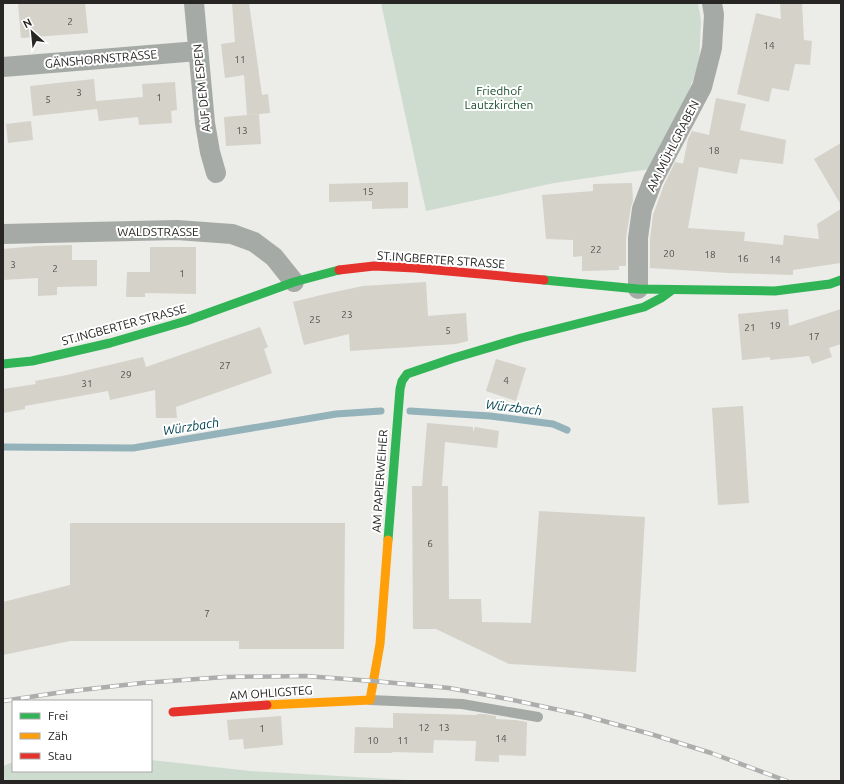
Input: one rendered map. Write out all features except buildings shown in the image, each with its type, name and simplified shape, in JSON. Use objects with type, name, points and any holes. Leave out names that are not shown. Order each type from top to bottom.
[{"type":"main road","name":"ST.INGBERTER STRASSE","points":[[3,364],[32,360],[110,343],[186,321],[294,282],[339,270],[374,266],[415,268],[638,289],[775,291],[830,284],[841,280]]},
{"type":"main road","name":"AM PAPIERWEIHER","points":[[370,700],[380,644],[400,389],[402,381],[407,374],[521,338],[644,307],[672,290]]},
{"type":"main road","name":"AM OHLIGSTEG","points":[[173,712],[293,703],[370,700]]},
{"type":"street","name":"AUF DEM ESPEN","points":[[194,3],[205,123],[210,152],[216,172]]},
{"type":"street","name":"AM MÜHLGRABEN","points":[[638,289],[638,238],[642,209],[653,180],[702,87],[712,48],[714,16],[712,3]]},
{"type":"street","name":"GÄNSHORNSTRASSE","points":[[3,67],[198,51]]},
{"type":"street","name":"WALDSTRASSE","points":[[3,234],[177,230],[232,234],[254,242],[274,257],[294,282]]},
{"type":"lane","points":[[370,700],[462,704],[538,717]]},
{"type":"green space","name":"Friedhof Lautzkirchen","points":[[381,3],[698,3],[701,20],[699,63],[687,96],[650,169],[554,183],[426,211]]},
{"type":"green space","points":[[152,760],[250,771],[427,781],[3,781],[3,766],[12,762],[12,772],[152,772]]},
{"type":"waterway","name":"Würzbach","points":[[3,447],[133,448],[336,414],[381,411]]},
{"type":"waterway","name":"Würzbach","points":[[410,411],[490,416],[553,424],[567,430]]},
{"type":"railway","points":[[3,701],[63,692],[142,683],[225,677],[305,676],[449,688],[582,715],[711,753],[787,781]]},
{"type":"traffic: fast","points":[[3,364],[32,361],[110,343],[186,321],[294,282],[339,270]]},
{"type":"traffic: fast","points":[[544,280],[638,289],[775,291],[830,284],[841,280]]},
{"type":"traffic: fast","points":[[388,540],[400,389],[402,381],[407,374],[521,338],[644,307],[672,290]]},
{"type":"traffic: slow","points":[[267,705],[370,700],[380,644],[388,540]]},
{"type":"traffic: jam","points":[[339,270],[374,266],[415,268],[544,280]]},
{"type":"traffic: jam","points":[[173,712],[267,705]]}]
